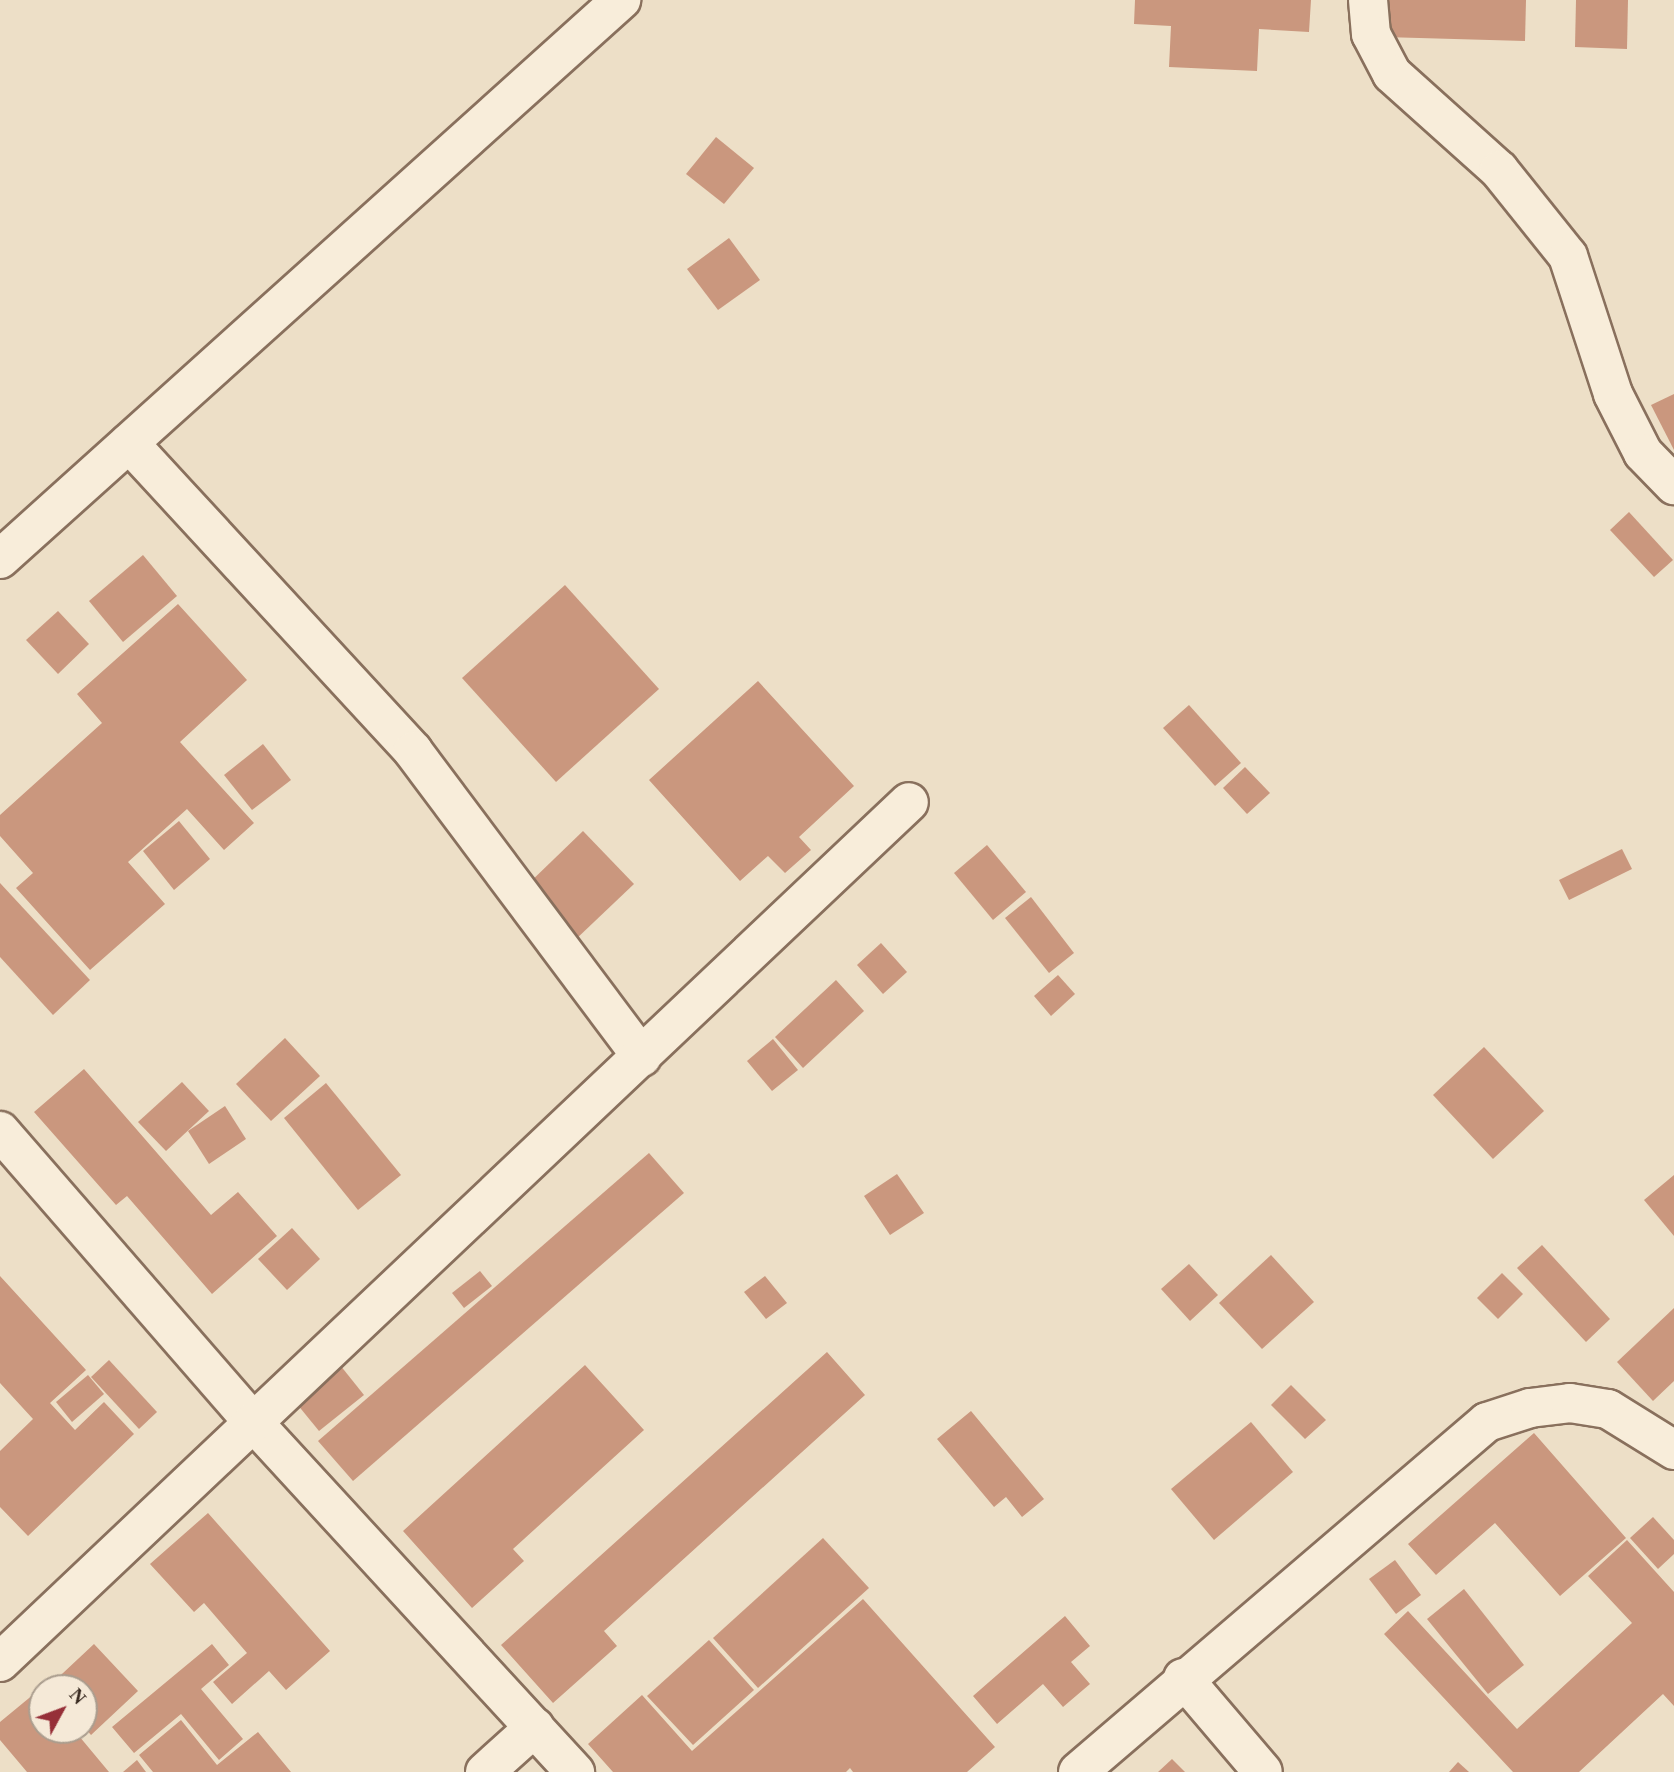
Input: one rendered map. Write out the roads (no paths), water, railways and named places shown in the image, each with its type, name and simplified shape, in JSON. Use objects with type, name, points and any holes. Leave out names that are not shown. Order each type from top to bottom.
[{"type":"street","points":[[0,559],[621,0]]},
{"type":"street","points":[[1368,0],[1371,34],[1392,74],[1499,170],[1568,256],[1613,394],[1643,453],[1674,485]]},
{"type":"street","points":[[129,443],[413,751],[642,1057]]},
{"type":"street","points":[[0,1662],[909,802]]},
{"type":"street","points":[[0,1131],[253,1422],[575,1772]]},
{"type":"street","points":[[1078,1772],[1183,1678],[1487,1422],[1530,1408],[1570,1403],[1608,1409],[1674,1450]]},
{"type":"street","points":[[1183,1678],[1263,1772]]},
{"type":"street","points":[[485,1772],[535,1727]]}]
